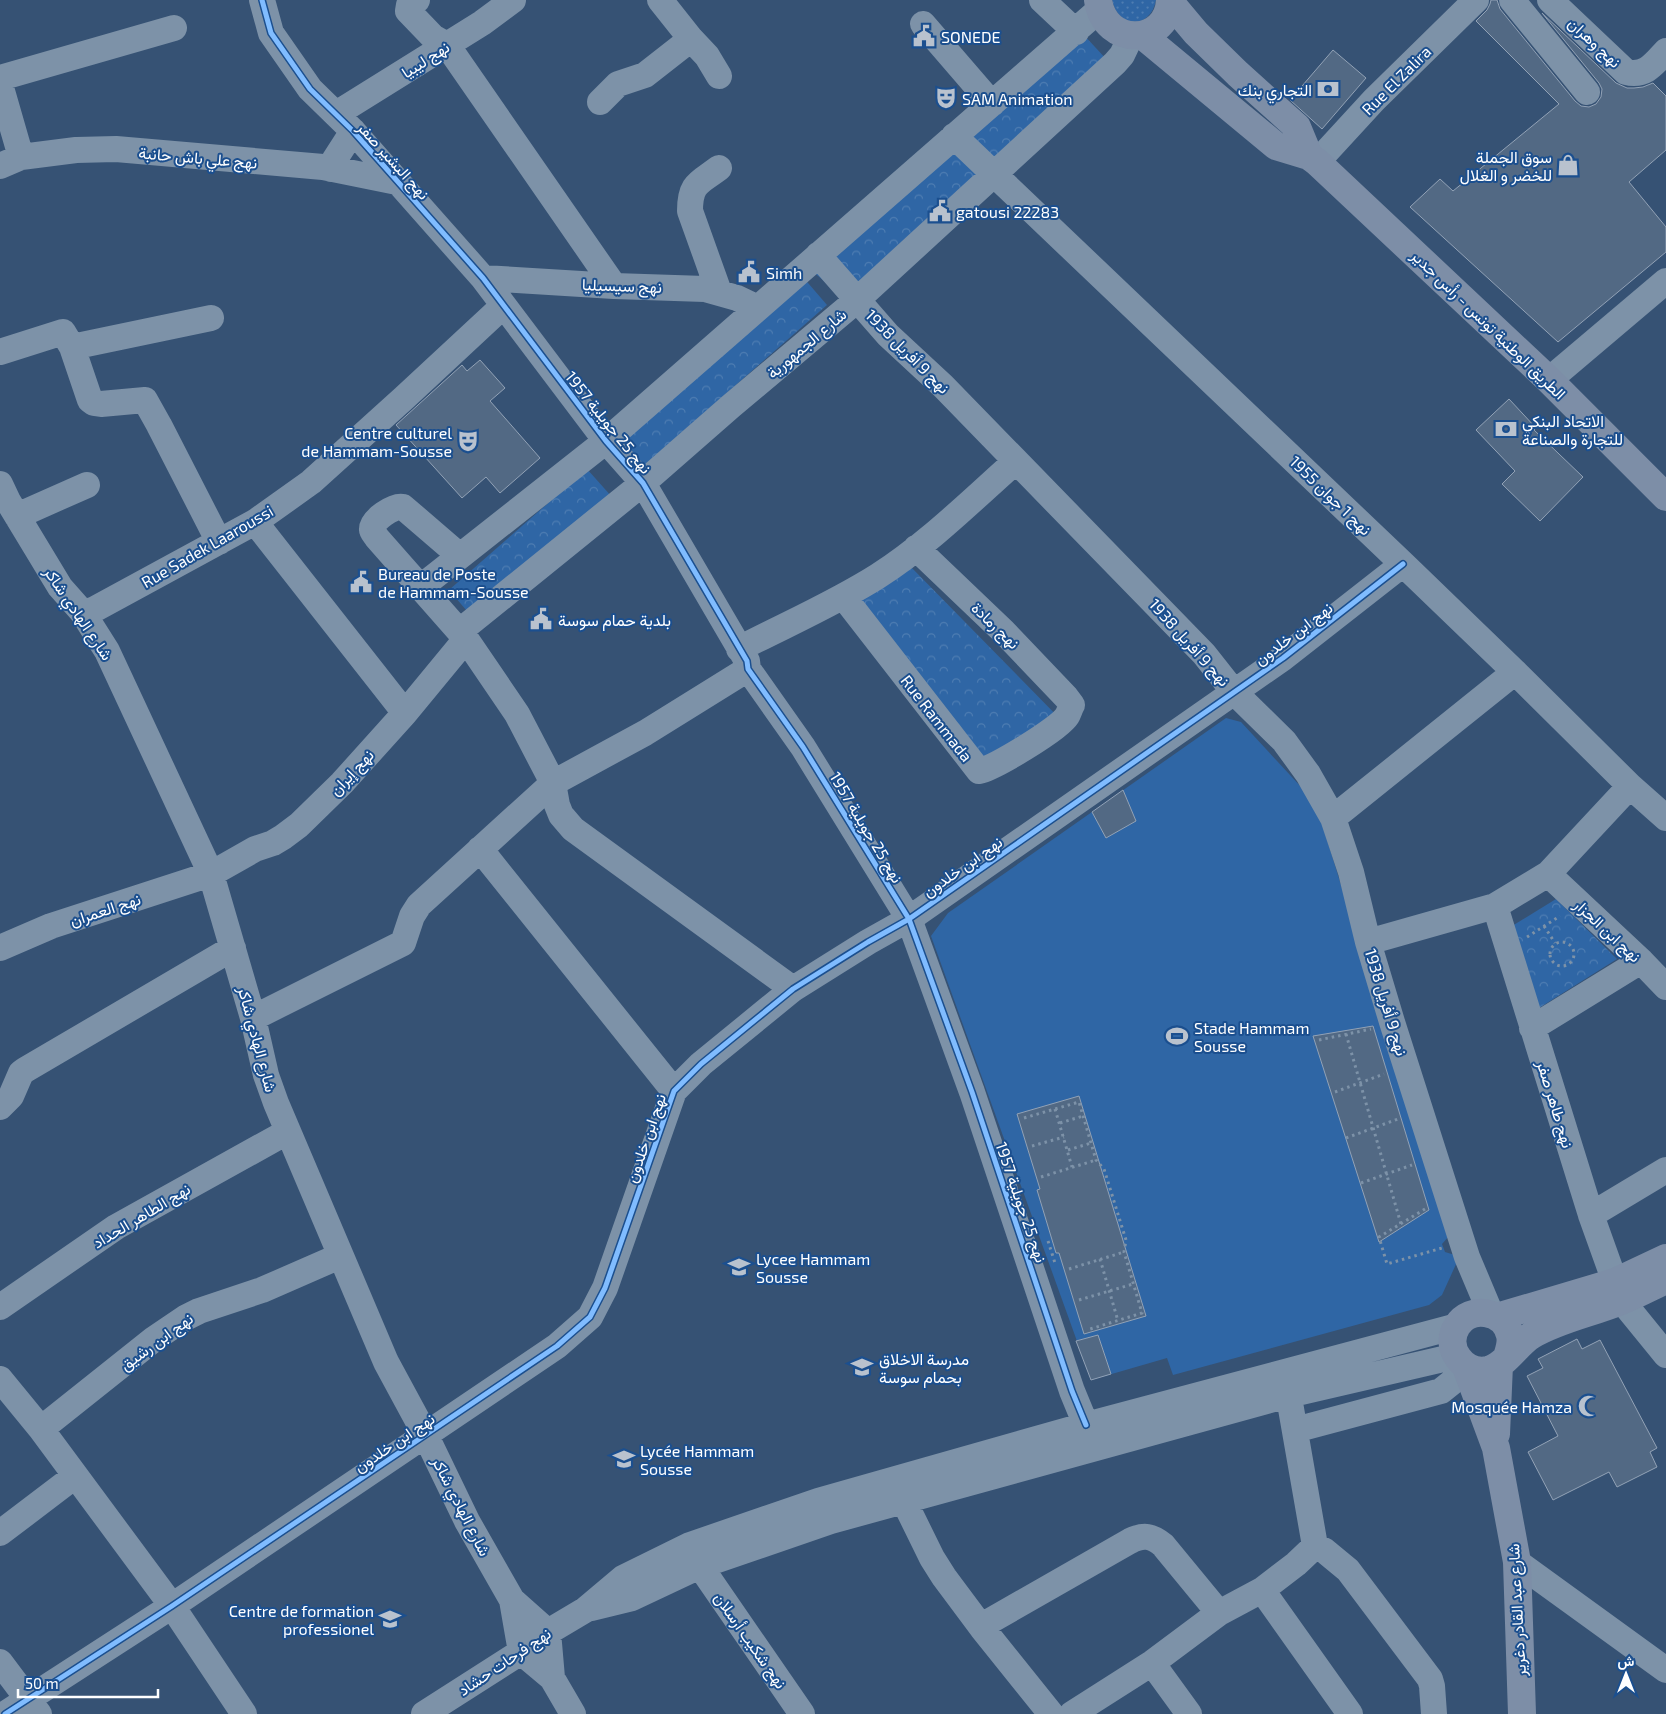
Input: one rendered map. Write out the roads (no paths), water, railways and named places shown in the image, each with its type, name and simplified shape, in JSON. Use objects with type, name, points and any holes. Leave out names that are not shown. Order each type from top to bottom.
[{"type":"main road","name":"الطريق الوطنية تونس - رأس جدير","points":[[1172,1],[1196,32],[1231,67],[1297,127],[1313,159],[1549,380],[1666,497]]},
{"type":"main road","points":[[1136,35],[1153,31],[1162,23],[1168,14],[1172,1]]},
{"type":"main road","name":"الطريق الوطنية تونس - رأس جدير","points":[[1099,5],[1104,20],[1111,28],[1120,33],[1136,35],[1276,146],[1313,159]]},
{"type":"main road","points":[[1666,1258],[1619,1292],[1532,1335],[1503,1361],[1489,1370],[1477,1370],[1462,1362],[1453,1346],[1453,1336],[1478,1319],[1619,1292],[1666,1280]]},
{"type":"main road","points":[[1478,1319],[1506,1325],[1510,1335],[1511,1346],[1503,1361]]},
{"type":"main road","name":"شارع عبد القادر دغرير","points":[[1496,1448],[1503,1361]]},
{"type":"main road","name":"شارع عبد القادر دغرير","points":[[1462,1362],[1496,1448],[1517,1562],[1522,1714]]},
{"type":"street","name":"نهج البشير صفر","points":[[262,0],[271,33],[310,89],[344,122],[483,278],[503,306]]},
{"type":"street","points":[[417,0],[410,5],[408,11],[433,38],[447,45],[614,286]]},
{"type":"street","name":"نهج ليبيا","points":[[344,122],[447,45],[482,23],[513,0]]},
{"type":"street","points":[[660,0],[707,56],[719,76]]},
{"type":"street","points":[[1042,0],[1076,32]]},
{"type":"street","name":"Rue El Zalira","points":[[1313,159],[1476,0]]},
{"type":"street","points":[[1512,0],[1587,92]]},
{"type":"street","name":"نهج وهران","points":[[1550,0],[1626,72],[1635,74],[1643,72],[1652,66],[1666,51]]},
{"type":"street","points":[[421,587],[606,441],[954,136],[1076,32],[1099,5]]},
{"type":"street","points":[[923,24],[992,104]]},
{"type":"street","points":[[0,78],[174,28]]},
{"type":"street","name":"شارع الجمهورية","points":[[463,635],[857,300],[1115,63],[1136,35]]},
{"type":"street","points":[[600,102],[618,84],[645,75],[691,39]]},
{"type":"street","points":[[0,84],[11,162]]},
{"type":"street","points":[[331,169],[344,122]]},
{"type":"street","name":"نهج 1 جوان 1955","points":[[954,136],[1403,564],[1630,786],[1666,818]]},
{"type":"street","name":"نهج علي باش حانبة","points":[[11,162],[76,150],[116,149],[331,169],[397,182]]},
{"type":"street","points":[[719,168],[694,186],[690,197],[690,211],[719,292]]},
{"type":"street","name":"نهج 9 أفريل 1938","points":[[818,255],[888,335],[943,386],[1204,654],[1234,692],[1284,742],[1308,774],[1333,818],[1352,872],[1368,942],[1465,1249],[1478,1319]]},
{"type":"street","name":"نهج سيسيليا","points":[[483,278],[614,286],[687,287],[719,292],[758,308]]},
{"type":"street","points":[[1549,380],[1666,281]]},
{"type":"street","name":"نهج 25 جويلية 1957","points":[[503,306],[606,441],[643,483],[743,659],[803,747],[909,919],[972,1092],[1072,1391],[1086,1425]]},
{"type":"street","name":"Rue Sadek Laaroussi","points":[[83,613],[96,609],[255,522],[310,482],[503,306]]},
{"type":"street","points":[[72,347],[211,318]]},
{"type":"street","points":[[0,352],[63,332],[72,347],[90,400],[101,404],[144,400],[159,425],[219,542]]},
{"type":"street","points":[[253,1018],[403,943],[412,916],[419,905],[553,783],[645,733],[743,659],[879,575],[916,548],[1016,461]]},
{"type":"street","name":"شارع الهادي شاكر","points":[[0,484],[60,587],[83,613],[107,651],[211,874],[253,1018],[266,1075],[287,1132],[386,1362],[426,1436],[467,1521],[512,1600],[548,1632]]},
{"type":"street","points":[[17,516],[87,485]]},
{"type":"street","points":[[460,556],[403,507],[396,507],[382,516],[374,525],[372,532],[463,635],[517,714],[553,783],[560,815],[573,829],[793,989]]},
{"type":"street","points":[[255,522],[405,713]]},
{"type":"street","name":"نهج رمادة","points":[[916,548],[1004,632],[1072,705]]},
{"type":"street","name":"نهج ابن خلدون","points":[[5,1714],[33,1707],[172,1606],[557,1346],[590,1317],[605,1288],[674,1091],[701,1064],[793,989],[909,919],[1283,658],[1403,564]]},
{"type":"street","name":"Rue Rammada","points":[[843,596],[978,771],[986,769],[1022,749],[1061,722],[1067,716],[1072,705]]},
{"type":"street","name":"نهج إيران","points":[[211,874],[255,849],[273,843],[299,825],[342,783],[405,713],[463,635]]},
{"type":"street","points":[[1333,818],[1515,672]]},
{"type":"street","points":[[1368,942],[1495,906],[1548,874],[1630,786]]},
{"type":"street","points":[[480,849],[674,1091]]},
{"type":"street","name":"نهج العمران","points":[[0,948],[52,926],[211,874]]},
{"type":"street","name":"نهج ابن الجزار","points":[[1548,874],[1642,961],[1666,987]]},
{"type":"street","name":"نهج طاهر صفر","points":[[1495,906],[1591,1215],[1619,1292],[1666,1355]]},
{"type":"street","points":[[0,1107],[11,1096],[21,1073],[25,1070],[233,948]]},
{"type":"street","points":[[1532,1028],[1642,961]]},
{"type":"street","name":"نهج الطاهر الحداد","points":[[0,1307],[116,1227],[287,1132]]},
{"type":"street","points":[[1591,1215],[1666,1170]]},
{"type":"street","name":"نهج ابن رشيق","points":[[41,1429],[184,1318],[199,1311],[262,1290],[340,1256]]},
{"type":"street","points":[[585,1610],[632,1598],[700,1566],[831,1521],[904,1501],[1287,1383],[1478,1319]]},
{"type":"street","points":[[585,1610],[623,1578],[690,1545],[818,1501],[1086,1425],[1287,1383],[1462,1362],[1456,1379],[1441,1391],[1295,1430]]},
{"type":"street","points":[[0,1379],[41,1429],[172,1606],[244,1714]]},
{"type":"street","points":[[1287,1383],[1315,1546]]},
{"type":"street","points":[[0,1533],[75,1476]]},
{"type":"street","points":[[904,1501],[932,1558],[944,1577],[1051,1714]]},
{"type":"street","points":[[990,1621],[1130,1540],[1147,1536],[1164,1545],[1219,1613]]},
{"type":"street","points":[[1072,1714],[1152,1663],[1219,1613],[1262,1590],[1296,1564],[1315,1546]]},
{"type":"street","points":[[1315,1546],[1325,1550],[1348,1570],[1430,1679],[1434,1714]]},
{"type":"street","points":[[1517,1562],[1666,1670]]},
{"type":"street","name":"نهج شكيب أرسلان","points":[[700,1566],[802,1714]]},
{"type":"street","points":[[1262,1590],[1350,1714]]},
{"type":"street","name":"شارع الهادي شاكر","points":[[512,1600],[521,1652]]},
{"type":"street","name":"نهج فرحات حشاد","points":[[424,1714],[521,1652],[548,1632],[585,1610]]},
{"type":"street","points":[[548,1632],[552,1678]]},
{"type":"street","points":[[521,1652],[552,1678],[573,1714]]},
{"type":"street","points":[[0,1662],[33,1707]]},
{"type":"street","points":[[1152,1663],[1190,1714]]},
{"type":"place","name":"SONEDE","points":[[924,36]]},
{"type":"place","name":"التجاري بنك","points":[[1328,89]]},
{"type":"place","name":"SAM Animation","points":[[946,98]]},
{"type":"place","name":"سوق الجملة للخضر و الغلال","points":[[1568,165]]},
{"type":"place","name":"gatousi 22283","points":[[940,211]]},
{"type":"place","name":"Simh","points":[[749,272]]},
{"type":"place","name":"الاتحاد البنكي للتجارة والصناعة","points":[[1506,429]]},
{"type":"place","name":"Centre culturel de Hammam-Sousse","points":[[468,441]]},
{"type":"place","name":"Bureau de Poste de Hammam-Sousse","points":[[361,582]]},
{"type":"place","name":"بلدية حمام سوسة","points":[[541,619]]},
{"type":"place","name":"Stade Hammam Sousse","points":[[1177,1036]]},
{"type":"place","name":"Lycee Hammam Sousse","points":[[739,1267]]},
{"type":"place","name":"مدرسة الاخلاق بحمام سوسة","points":[[862,1367]]},
{"type":"place","name":"Mosquée Hamza","points":[[1589,1406]]},
{"type":"place","name":"Lycée Hammam Sousse","points":[[624,1459]]},
{"type":"place","name":"Centre de formation professionel","points":[[390,1619]]}]
